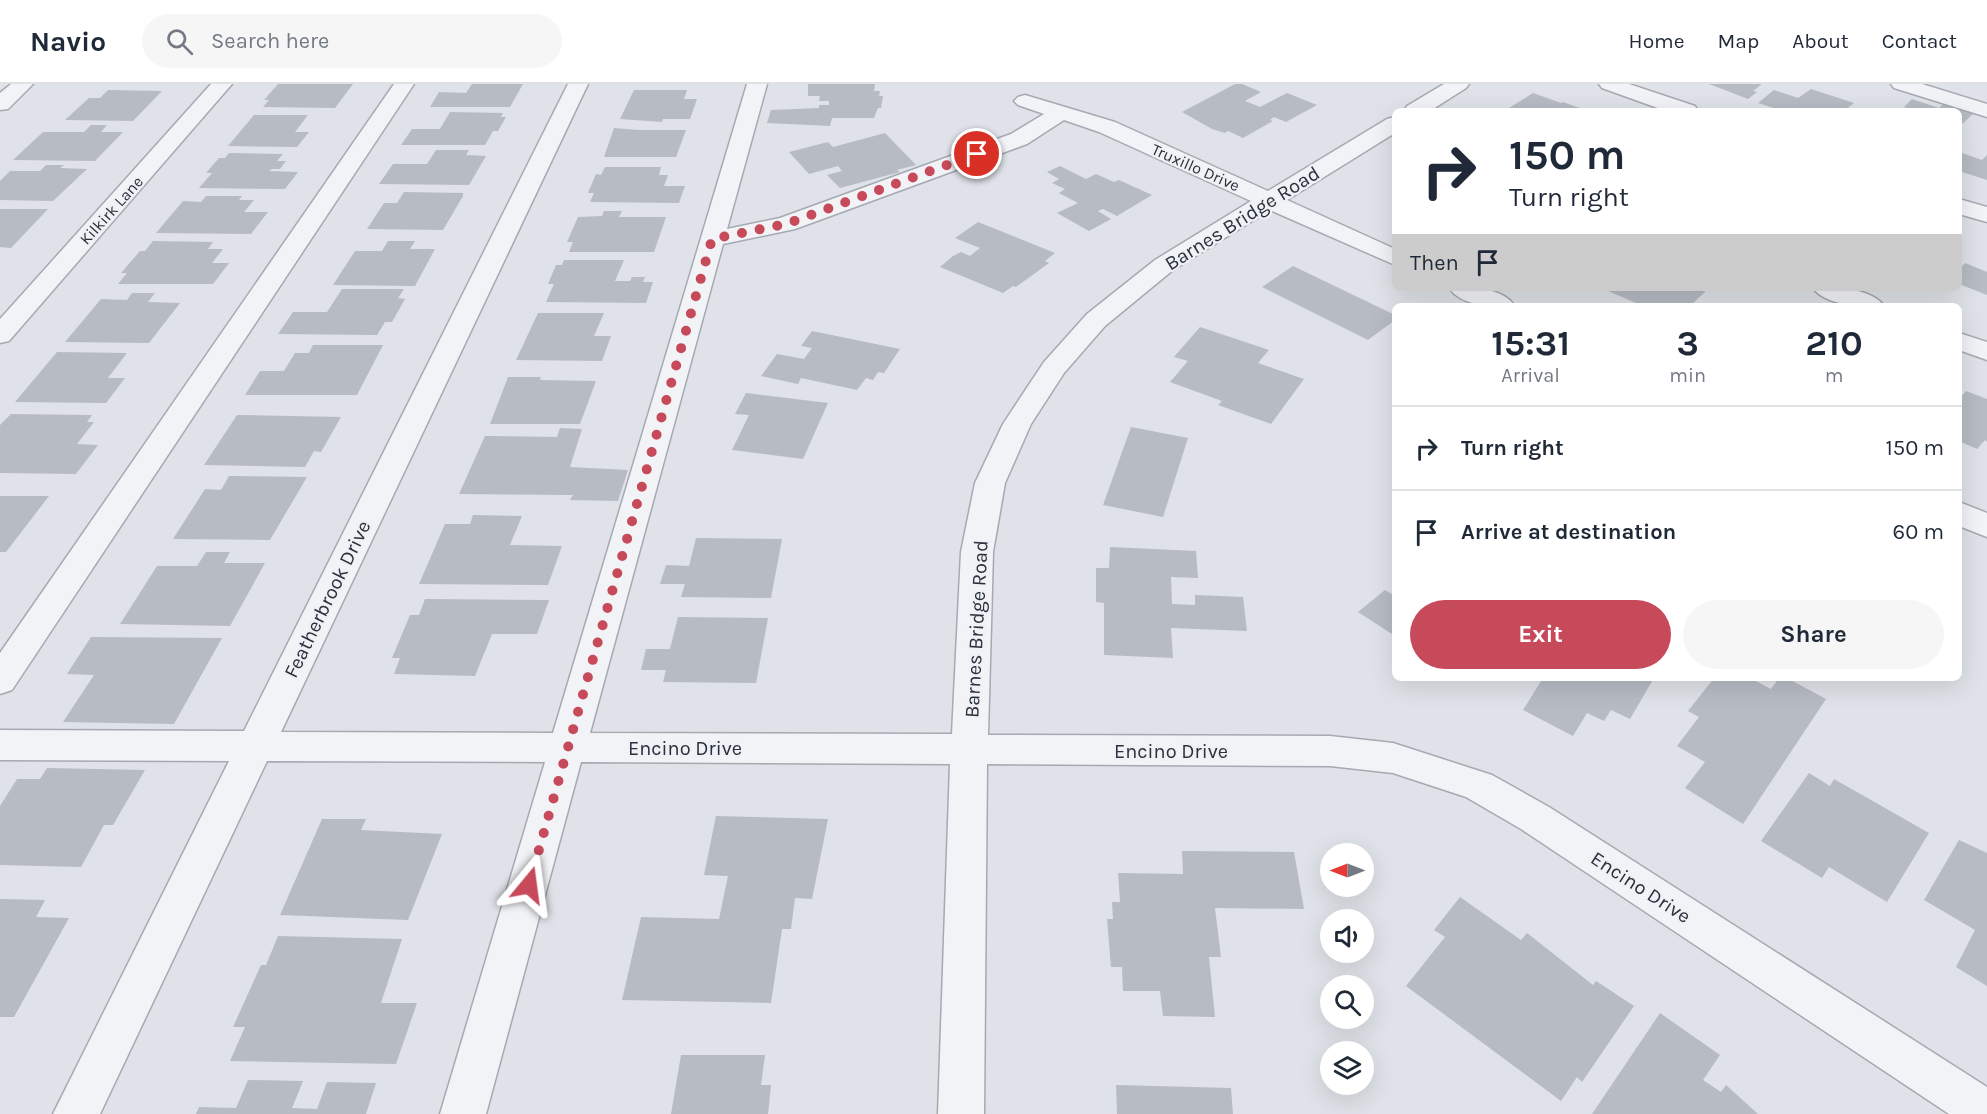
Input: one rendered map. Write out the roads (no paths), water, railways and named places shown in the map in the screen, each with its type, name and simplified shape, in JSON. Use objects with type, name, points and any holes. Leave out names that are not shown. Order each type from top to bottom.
[{"type":"street","points":[[0,104],[22,84]]},
{"type":"street","name":"Kilkirk Lane","points":[[0,335],[222,84]]},
{"type":"street","points":[[0,680],[404,84]]},
{"type":"street","name":"Featherbrook Drive","points":[[76,1114],[578,84]]},
{"type":"street","points":[[463,1114],[757,84]]},
{"type":"street","points":[[1420,108],[1459,84]]},
{"type":"street","points":[[1609,84],[1678,108]]},
{"type":"street","points":[[1901,84],[1987,111]]},
{"type":"street","name":"Truxillo Drive","points":[[1025,101],[1107,127],[1392,257]]},
{"type":"street","points":[[712,239],[786,224],[1019,139],[1061,113]]},
{"type":"street","name":"Barnes Bridge Road","points":[[962,1114],[969,750],[977,552],[990,483],[1017,424],[1054,368],[1096,320],[1164,265],[1392,126]]},
{"type":"street","points":[[1962,207],[1987,215]]},
{"type":"street","points":[[1469,291],[1495,303]]},
{"type":"street","points":[[1834,291],[1864,303]]},
{"type":"street","points":[[1962,342],[1987,352]]},
{"type":"street","points":[[1962,514],[1987,526]]},
{"type":"street","name":"Encino Drive","points":[[0,745],[1330,751],[1393,758],[1479,786],[1545,824],[1987,1113]]}]
